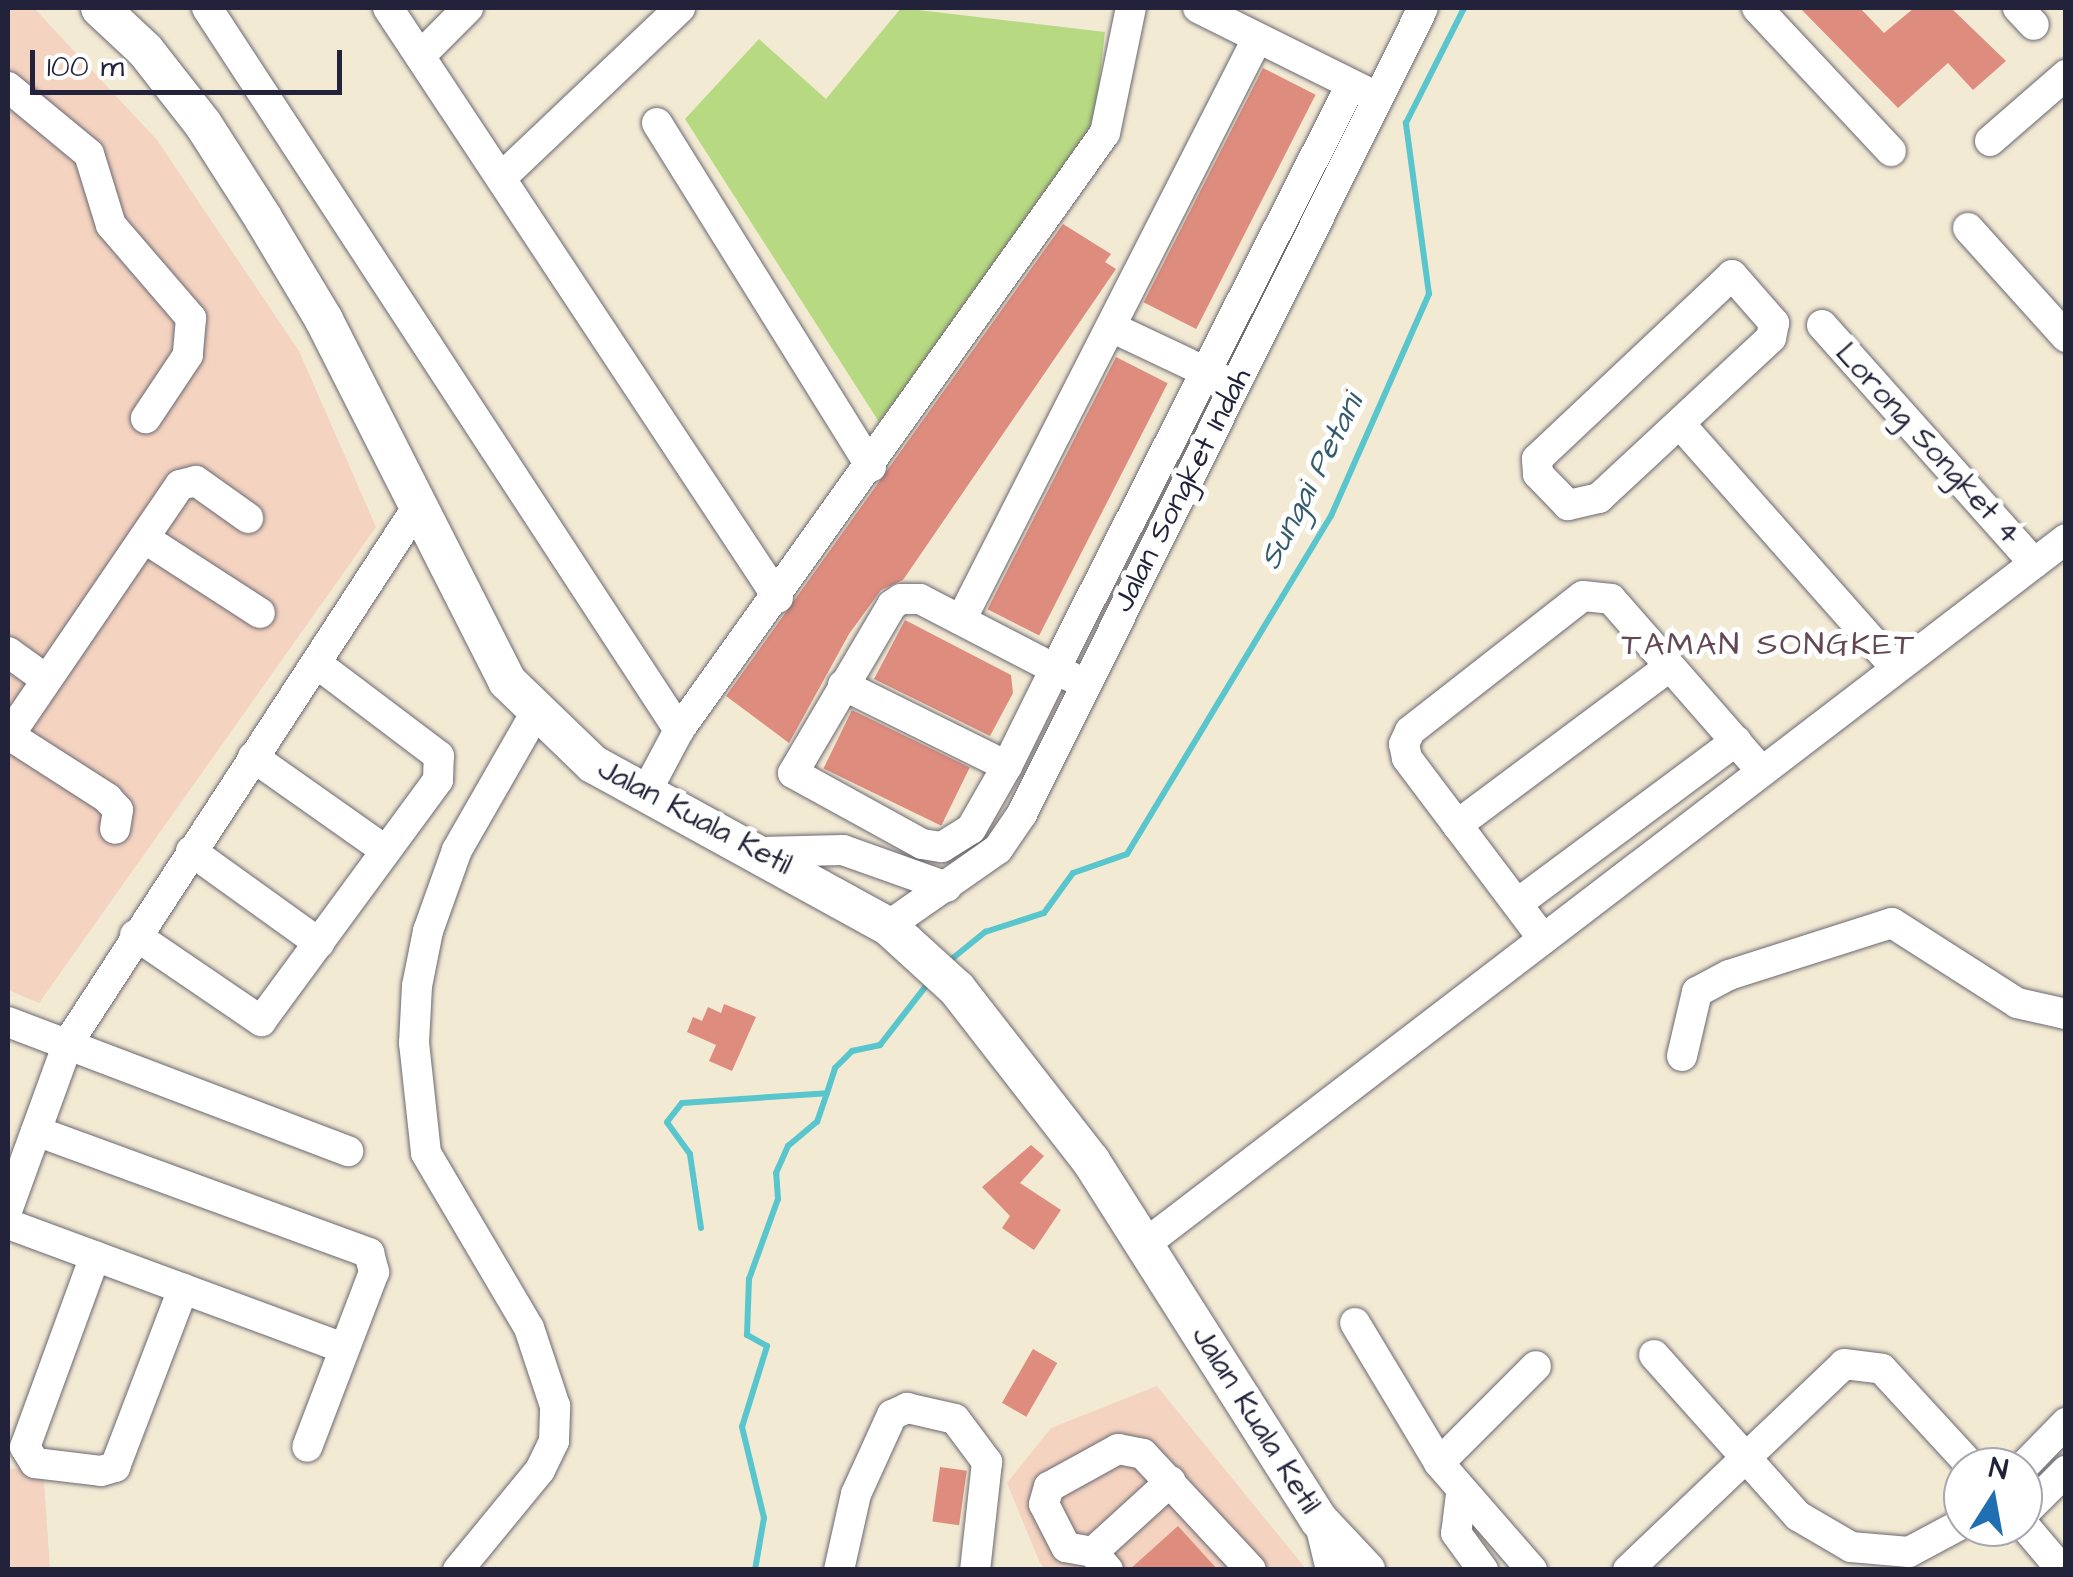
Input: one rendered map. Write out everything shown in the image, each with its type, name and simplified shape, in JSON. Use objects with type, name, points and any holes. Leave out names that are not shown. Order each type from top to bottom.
[{"type":"main road","name":"Jalan Kuala Ketil","points":[[100,8],[145,50],[203,124],[324,320],[420,504],[489,655],[536,714],[592,764],[761,852],[902,938],[958,988],[1040,1090],[1145,1244],[1319,1520],[1366,1570]]},
{"type":"street","points":[[208,8],[679,730]]},
{"type":"street","points":[[388,8],[778,598]]},
{"type":"street","points":[[420,56],[468,8]]},
{"type":"street","points":[[500,178],[680,8]]},
{"type":"street","points":[[646,794],[679,730],[778,598],[1105,133],[1132,8]]},
{"type":"street","points":[[1085,684],[1056,669],[961,620],[920,598],[902,599],[798,758],[796,780],[922,844],[942,847],[972,830],[1007,766],[1056,669],[1206,372],[1365,91],[1198,8]]},
{"type":"street","points":[[1756,8],[1891,150]]},
{"type":"street","name":"Jalan Songket Indah","points":[[902,938],[947,887],[1006,838],[1234,386],[1365,91],[1418,9]]},
{"type":"street","points":[[961,620],[1257,39]]},
{"type":"street","points":[[1990,141],[2066,75]]},
{"type":"street","points":[[8,87],[89,154],[111,225],[191,318],[188,355],[146,418]]},
{"type":"street","points":[[657,123],[871,467]]},
{"type":"street","points":[[1968,228],[2066,338]]},
{"type":"street","points":[[1732,275],[1769,314],[1774,330],[1680,424],[1599,498],[1568,505],[1538,474],[1537,459],[1732,275]]},
{"type":"street","name":"Lorong Songket 4","points":[[1822,325],[2034,563]]},
{"type":"street","points":[[1110,327],[1234,386]]},
{"type":"street","points":[[1680,424],[1896,668]]},
{"type":"street","points":[[115,829],[118,810],[107,798],[8,736],[44,678],[187,480],[248,518]]},
{"type":"street","points":[[8,1206],[68,1043],[134,935],[420,504]]},
{"type":"street","points":[[144,538],[260,613]]},
{"type":"street","points":[[1145,1244],[1760,769],[2066,540]]},
{"type":"street","points":[[1542,936],[1456,825],[1404,744],[1410,731],[1583,596],[1610,599],[1760,769]]},
{"type":"street","points":[[8,652],[44,678]]},
{"type":"street","points":[[134,935],[252,1020],[270,1017],[319,942],[438,780],[439,756],[316,662]]},
{"type":"street","points":[[1456,825],[1669,668]]},
{"type":"street","points":[[844,685],[1007,766]]},
{"type":"street","points":[[458,1570],[540,1470],[554,1441],[554,1406],[529,1328],[426,1153],[414,1043],[417,986],[428,931],[457,850],[536,714]]},
{"type":"street","points":[[1518,903],[1736,741]]},
{"type":"street","points":[[254,757],[385,850]]},
{"type":"street","points":[[761,852],[843,850],[947,887]]},
{"type":"street","points":[[190,851],[319,942]]},
{"type":"street","points":[[1682,1056],[1697,992],[1892,924],[2017,1003],[2066,1014]]},
{"type":"street","points":[[8,1022],[348,1151]]},
{"type":"street","points":[[36,1131],[374,1260],[307,1447]]},
{"type":"street","points":[[8,1224],[344,1348]]},
{"type":"street","points":[[95,1256],[25,1446],[28,1457],[52,1468],[115,1467],[183,1289]]},
{"type":"street","points":[[1355,1323],[1439,1464],[1532,1570]]},
{"type":"street","points":[[1654,1355],[1798,1516],[1852,1547],[1909,1552],[1943,1534]]},
{"type":"street","points":[[1628,1570],[1832,1372],[1863,1363],[1882,1369],[1954,1447]]},
{"type":"street","points":[[1439,1464],[1536,1366]]},
{"type":"street","points":[[839,1570],[856,1494],[892,1415],[907,1408],[955,1419],[987,1462],[975,1570]]},
{"type":"street","points":[[2043,1448],[2066,1424]]},
{"type":"street","points":[[1171,1481],[1100,1561],[1074,1553],[1051,1528],[1044,1504],[1049,1487],[1118,1449],[1143,1454],[1171,1481],[1251,1570]]},
{"type":"street","points":[[2043,1494],[2066,1471]]},
{"type":"street","points":[[1462,1494],[1456,1533],[1484,1570]]},
{"type":"street","points":[[1319,1520],[1332,1570]]},
{"type":"street","points":[[2042,1547],[2062,1570]]},
{"type":"shaded area","points":[[8,8],[34,8],[157,140],[299,351],[376,527],[39,1003],[8,990]]},
{"type":"shaded area","points":[[1157,1386],[1306,1569],[1045,1569],[1040,1563],[1007,1483],[1051,1428]]},
{"type":"shaded area","points":[[43,1467],[50,1569],[8,1570],[8,1469]]},
{"type":"green space","points":[[901,8],[1105,32],[1093,135],[879,422],[685,119],[759,39],[826,99]]},
{"type":"building","points":[[1800,8],[1860,8],[1884,33],[1914,8],[1951,8],[2006,61],[1973,90],[1948,63],[1898,108]]},
{"type":"building","points":[[1263,68],[1316,95],[1196,329],[1144,302]]},
{"type":"building","points":[[1063,224],[1111,254],[1105,262],[1116,269],[903,580],[881,590],[849,634],[789,743],[726,696]]},
{"type":"building","points":[[1116,357],[1168,383],[1039,635],[988,609]]},
{"type":"building","points":[[905,620],[1011,675],[1013,693],[990,736],[874,679]]},
{"type":"building","points":[[852,710],[970,767],[941,826],[824,768]]},
{"type":"building","points":[[724,1004],[756,1017],[732,1071],[709,1061],[716,1045],[687,1032],[693,1017],[702,1021],[708,1007],[721,1013]]},
{"type":"building","points":[[1031,1145],[1044,1156],[1020,1183],[1061,1210],[1034,1250],[1002,1228],[1010,1216],[982,1187]]},
{"type":"building","points":[[1033,1349],[1057,1363],[1026,1417],[1002,1403]]},
{"type":"building","points":[[940,1467],[967,1471],[959,1525],[932,1521]]},
{"type":"building","points":[[1178,1526],[1218,1570],[1129,1570]]},
{"type":"waterway","name":"Sungai Petani","points":[[948,962],[985,932],[1044,913],[1073,873],[1127,854],[1331,516],[1429,294],[1406,123],[1464,8]]},
{"type":"waterway","points":[[701,1228],[690,1154],[667,1122],[682,1103],[827,1093],[835,1068],[852,1051],[880,1045],[929,982]]},
{"type":"waterway","points":[[755,1570],[764,1518],[742,1427],[767,1346],[747,1335],[749,1279],[778,1199],[776,1173],[788,1146],[817,1122],[827,1093]]},
{"type":"district","name":"TAMAN SONGKET","points":[[1769,645]]}]
